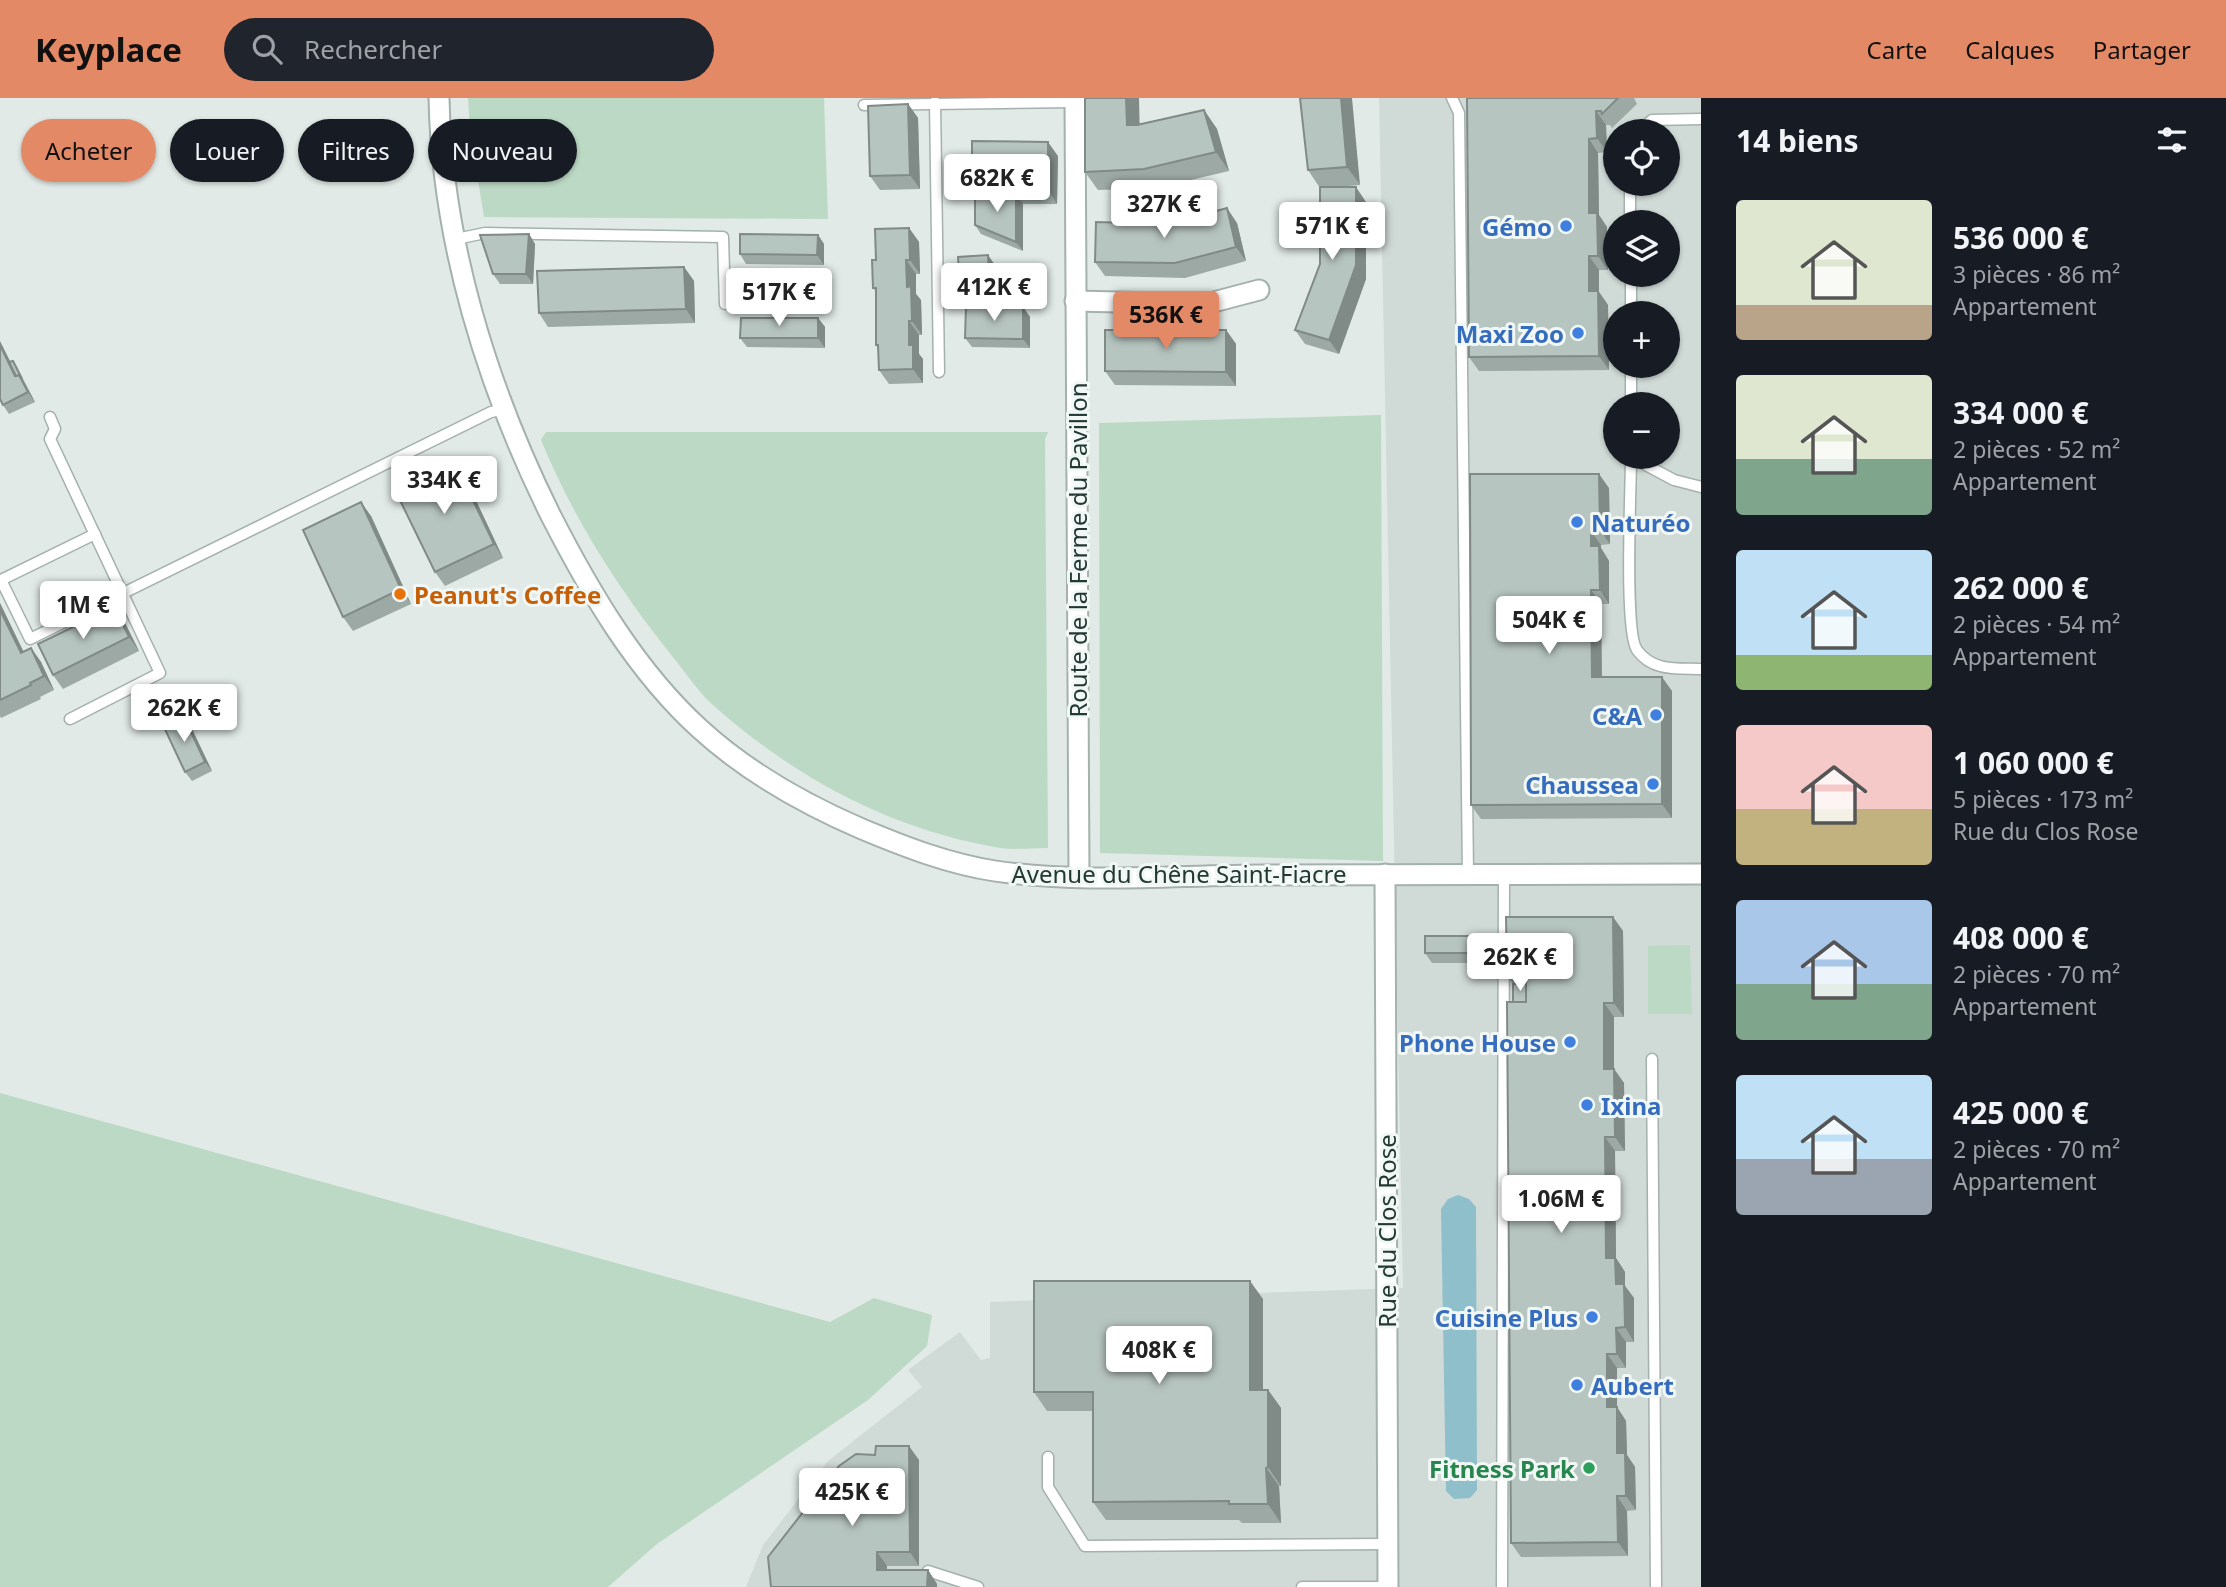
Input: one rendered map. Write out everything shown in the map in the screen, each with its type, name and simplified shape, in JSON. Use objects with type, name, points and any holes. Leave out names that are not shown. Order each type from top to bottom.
[{"type":"street","name":"Avenue du Chêne Saint-Fiacre","points":[[439,98],[445,182],[462,271],[488,368],[539,491],[575,563],[611,622],[651,676],[699,729],[743,764],[784,791],[909,850],[993,871],[1079,877],[1701,874]]},
{"type":"street","name":"Route de la Ferme du Pavillon","points":[[1075,100],[1079,877]]},
{"type":"street","points":[[1075,301],[1206,304],[1259,290]]},
{"type":"street","name":"Rue du Clos Rose","points":[[1385,874],[1388,1587]]},
{"type":"lane","points":[[1452,98],[1459,113],[1468,875]]},
{"type":"lane","points":[[864,104],[1075,100]]},
{"type":"lane","points":[[935,102],[939,372]]},
{"type":"lane","points":[[1680,120],[1701,120]]},
{"type":"lane","points":[[456,239],[485,233],[723,237],[725,304]]},
{"type":"lane","points":[[95,534],[1,580],[30,639],[491,412],[505,410]]},
{"type":"lane","points":[[50,417],[55,429],[50,439],[160,673],[70,719]]},
{"type":"lane","points":[[1631,469],[1630,583],[1633,641],[1638,652],[1658,667],[1701,669]]},
{"type":"lane","points":[[1653,469],[1674,480],[1701,487]]},
{"type":"lane","points":[[1502,1587],[1504,875]]},
{"type":"lane","points":[[1652,1059],[1656,1587]]},
{"type":"lane","points":[[1048,1457],[1048,1487],[1085,1546],[1388,1544]]},
{"type":"lane","points":[[928,1571],[978,1587]]},
{"type":"lane","points":[[1302,1587],[1388,1587]]},
{"type":"shaded area","points":[[1379,98],[1701,98],[1701,1587],[746,1587],[763,1545],[828,1461],[922,1387],[908,1370],[960,1332],[981,1360],[990,1358],[990,1302],[1403,1288]]},
{"type":"green space","points":[[468,98],[824,98],[828,219],[484,217],[478,182],[577,182],[577,119],[469,119]]},
{"type":"green space","points":[[1381,415],[1383,861],[1100,853],[1099,423]]},
{"type":"green space","points":[[546,432],[1048,432],[1045,439],[1048,848],[1000,848],[960,840],[883,814],[812,778],[745,732],[697,689],[616,580],[583,526],[554,470],[541,440]]},
{"type":"green space","points":[[1690,945],[1692,1014],[1648,1014],[1648,946]]},
{"type":"green space","points":[[0,1093],[830,1322],[874,1298],[932,1315],[927,1346],[868,1400],[657,1544],[608,1587],[0,1587]]},
{"type":"water","points":[[1458,1195],[1469,1199],[1476,1207],[1477,1490],[1470,1498],[1454,1499],[1446,1491],[1441,1209],[1448,1199]]},
{"type":"building","points":[[1085,98],[1126,98],[1127,125],[1204,110],[1216,152],[1144,169],[1085,172]]},
{"type":"building","points":[[1300,98],[1341,98],[1347,167],[1308,170]]},
{"type":"building","points":[[1467,98],[1618,98],[1602,114],[1601,111],[1596,111],[1597,138],[1589,139],[1589,213],[1597,213],[1598,256],[1589,256],[1589,291],[1598,291],[1599,356],[1469,357]]},
{"type":"building","points":[[908,104],[910,175],[870,176],[868,106]]},
{"type":"building","points":[[972,141],[1048,142],[1048,190],[972,189]]},
{"type":"building","points":[[1320,187],[1356,187],[1356,265],[1329,340],[1295,330],[1320,264]]},
{"type":"building","points":[[975,194],[1016,195],[1016,242],[975,225]]},
{"type":"building","points":[[1227,208],[1236,247],[1175,263],[1095,262],[1096,222],[1169,224]]},
{"type":"building","points":[[909,228],[910,260],[906,260],[907,287],[911,286],[912,321],[909,321],[909,345],[913,345],[913,369],[879,370],[876,288],[873,288],[872,260],[876,260],[875,229]]},
{"type":"building","points":[[529,234],[526,274],[493,274],[480,235]]},
{"type":"building","points":[[740,234],[818,235],[817,255],[740,254]]},
{"type":"building","points":[[988,255],[990,288],[960,290],[958,257]]},
{"type":"building","points":[[684,267],[686,309],[539,313],[537,271]]},
{"type":"building","points":[[966,306],[1023,307],[1023,339],[965,338]]},
{"type":"building","points":[[741,318],[818,318],[818,338],[740,338]]},
{"type":"building","points":[[1105,330],[1226,330],[1226,372],[1105,371]]},
{"type":"building","points":[[0,345],[15,376],[19,375],[28,392],[3,405],[0,399]]},
{"type":"building","points":[[13,361],[22,379],[19,375],[16,376],[9,362]]},
{"type":"building","points":[[454,461],[494,544],[435,572],[394,488]]},
{"type":"building","points":[[1470,474],[1599,474],[1600,530],[1591,531],[1591,546],[1599,546],[1600,590],[1591,590],[1592,677],[1662,677],[1662,804],[1471,805]]},
{"type":"building","points":[[361,502],[401,589],[343,617],[303,530]]},
{"type":"building","points":[[114,607],[129,637],[53,675],[38,644]]},
{"type":"building","points":[[0,610],[21,653],[31,648],[44,676],[0,700]]},
{"type":"building","points":[[183,715],[205,762],[185,772],[163,725]]},
{"type":"building","points":[[1506,917],[1613,917],[1614,1003],[1604,1003],[1604,1069],[1614,1069],[1615,1137],[1605,1137],[1606,1258],[1615,1258],[1616,1284],[1624,1284],[1625,1327],[1616,1328],[1617,1354],[1607,1354],[1607,1407],[1617,1407],[1617,1453],[1625,1453],[1626,1496],[1617,1496],[1618,1542],[1511,1543],[1507,1002],[1526,1002],[1526,974],[1507,975]]},
{"type":"building","points":[[1425,936],[1475,936],[1475,953],[1425,953]]},
{"type":"building","points":[[1513,984],[1526,984],[1526,1002],[1513,1002]]},
{"type":"building","points":[[1034,1281],[1250,1281],[1250,1390],[1268,1390],[1268,1504],[1229,1504],[1229,1501],[1093,1502],[1093,1392],[1034,1392]]},
{"type":"building","points":[[876,1446],[909,1446],[910,1552],[877,1552],[877,1570],[928,1570],[927,1587],[771,1587],[768,1557],[839,1466],[856,1454],[875,1455]]},
{"type":"place","name":"Gémo","points":[[1566,226]]},
{"type":"place","name":"Maxi Zoo","points":[[1578,333]]},
{"type":"place","name":"Naturéo","points":[[1577,522]]},
{"type":"place","name":"Peanut's Coffee","points":[[400,594]]},
{"type":"place","name":"C&A","points":[[1656,715]]},
{"type":"place","name":"Chaussea","points":[[1653,784]]},
{"type":"place","name":"Phone House","points":[[1570,1042]]},
{"type":"place","name":"Ixina","points":[[1587,1105]]},
{"type":"place","name":"Cuisine Plus","points":[[1592,1317]]},
{"type":"place","name":"Aubert","points":[[1577,1385]]},
{"type":"place","name":"Fitness Park","points":[[1589,1468]]}]
